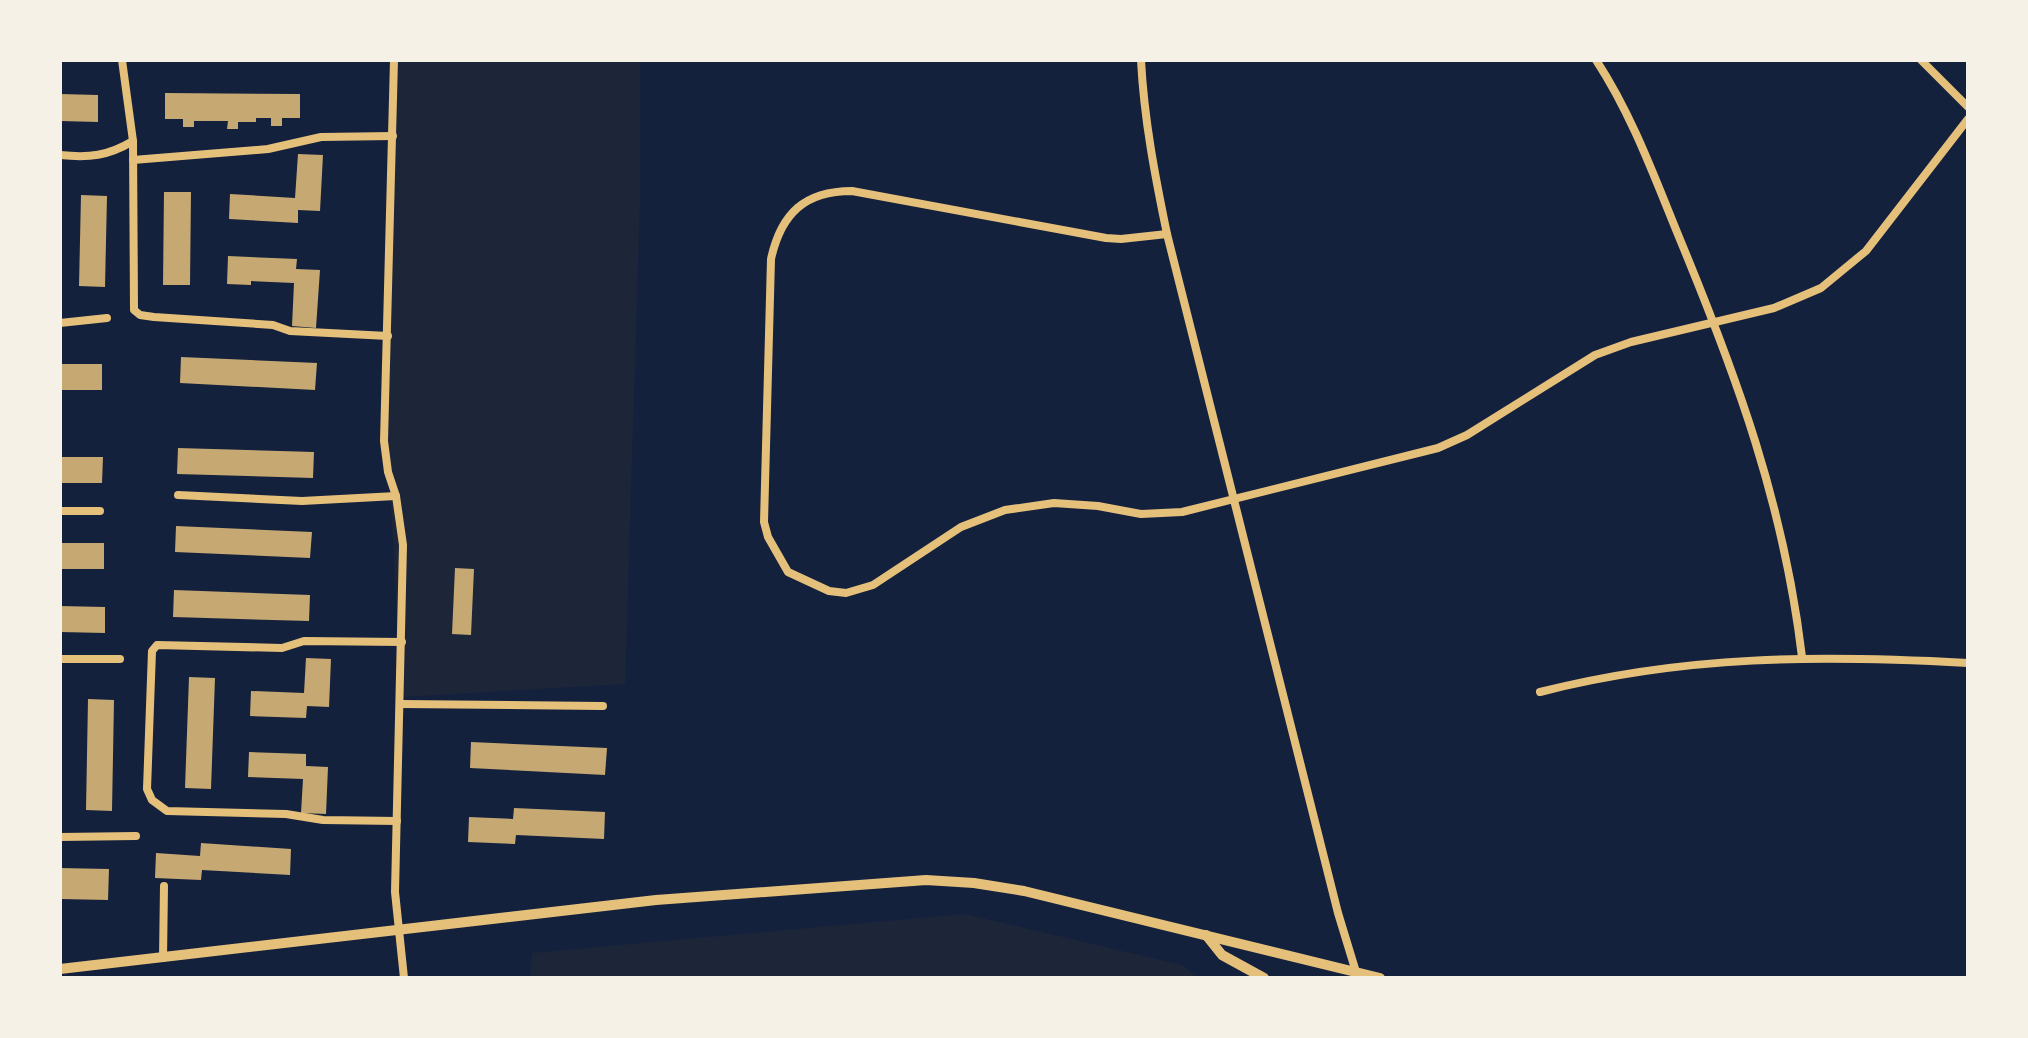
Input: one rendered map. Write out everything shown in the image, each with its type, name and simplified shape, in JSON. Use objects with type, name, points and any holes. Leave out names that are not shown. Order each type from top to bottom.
[{"type":"street","points":[[122,60],[133,141],[134,310],[140,315],[273,325],[290,331],[388,336]]},
{"type":"street","points":[[394,60],[384,441],[403,545],[395,892],[404,978]]},
{"type":"street","points":[[1141,60],[1143,103],[1167,234],[1338,913],[1357,975]]},
{"type":"street","points":[[1596,60],[1627,112],[1715,323],[1747,410],[1788,565],[1802,657]]},
{"type":"street","points":[[1921,60],[1968,107]]},
{"type":"street","points":[[1167,234],[1106,238],[852,191],[831,191],[796,207],[775,241],[771,259],[764,522],[768,537],[788,572],[829,591],[846,593],[873,585],[961,527],[1005,510],[1054,503],[1162,514],[1234,500],[1438,448],[1467,435],[1595,355],[1631,342],[1774,308],[1811,294],[1842,273],[1866,251],[1968,119]]},
{"type":"street","points":[[133,160],[268,149],[321,137],[393,136]]},
{"type":"street","points":[[60,155],[95,157],[114,153],[133,141]]},
{"type":"street","points":[[60,323],[107,318]]},
{"type":"street","points":[[178,495],[302,501],[396,496]]},
{"type":"street","points":[[60,511],[100,511]]},
{"type":"street","points":[[397,821],[167,811],[152,800],[147,789],[152,651],[157,645],[282,648],[304,641],[402,642]]},
{"type":"street","points":[[1540,692],[1587,680],[1685,665],[1802,657],[1968,663]]},
{"type":"street","points":[[60,659],[120,659]]},
{"type":"street","points":[[400,704],[603,706]]},
{"type":"street","points":[[60,837],[136,836]]},
{"type":"street","points":[[60,969],[656,900],[926,880],[1024,891],[1357,975],[1380,978]]},
{"type":"street","points":[[163,958],[164,886]]},
{"type":"street","points":[[1206,935],[1222,955],[1264,978]]},
{"type":"shaded area","points":[[398,60],[640,60],[640,200],[625,684],[401,697],[385,390]]},
{"type":"shaded area","points":[[965,914],[1182,965],[1198,978],[530,978],[532,953]]},
{"type":"building","points":[[165,93],[300,94],[300,118],[282,118],[282,126],[271,126],[271,118],[256,118],[256,122],[238,122],[238,129],[227,129],[228,121],[194,121],[194,127],[183,127],[183,119],[165,119]]},
{"type":"building","points":[[60,94],[98,95],[98,122],[60,121]]},
{"type":"building","points":[[298,154],[323,155],[320,211],[298,210],[298,223],[229,219],[230,194],[295,198]]},
{"type":"building","points":[[164,192],[191,192],[190,285],[163,285]]},
{"type":"building","points":[[81,195],[107,196],[105,287],[79,286]]},
{"type":"building","points":[[228,256],[297,259],[296,269],[320,270],[316,328],[292,326],[294,283],[251,281],[251,285],[227,284]]},
{"type":"building","points":[[181,357],[317,363],[315,390],[180,383]]},
{"type":"building","points":[[60,364],[102,364],[102,390],[60,390]]},
{"type":"building","points":[[178,448],[314,452],[313,478],[177,474]]},
{"type":"building","points":[[60,457],[103,457],[102,483],[60,483]]},
{"type":"building","points":[[176,526],[312,532],[310,558],[175,552]]},
{"type":"building","points":[[60,543],[104,543],[104,569],[60,569]]},
{"type":"building","points":[[455,568],[474,569],[471,635],[452,634]]},
{"type":"building","points":[[174,590],[310,595],[309,621],[173,617]]},
{"type":"building","points":[[60,606],[105,607],[105,633],[60,632]]},
{"type":"building","points":[[306,658],[331,659],[329,707],[307,706],[306,718],[250,716],[251,691],[304,693]]},
{"type":"building","points":[[189,677],[215,678],[211,789],[185,788]]},
{"type":"building","points":[[88,699],[114,700],[112,811],[86,810]]},
{"type":"building","points":[[471,742],[607,748],[605,775],[470,768]]},
{"type":"building","points":[[249,752],[306,754],[306,766],[328,767],[326,814],[301,813],[303,779],[248,777]]},
{"type":"building","points":[[514,808],[605,812],[604,839],[516,835],[515,844],[468,842],[469,817],[513,819]]},
{"type":"building","points":[[201,843],[291,849],[290,875],[202,870],[201,880],[155,878],[156,853],[200,856]]},
{"type":"building","points":[[60,868],[109,869],[108,900],[60,899]]}]
